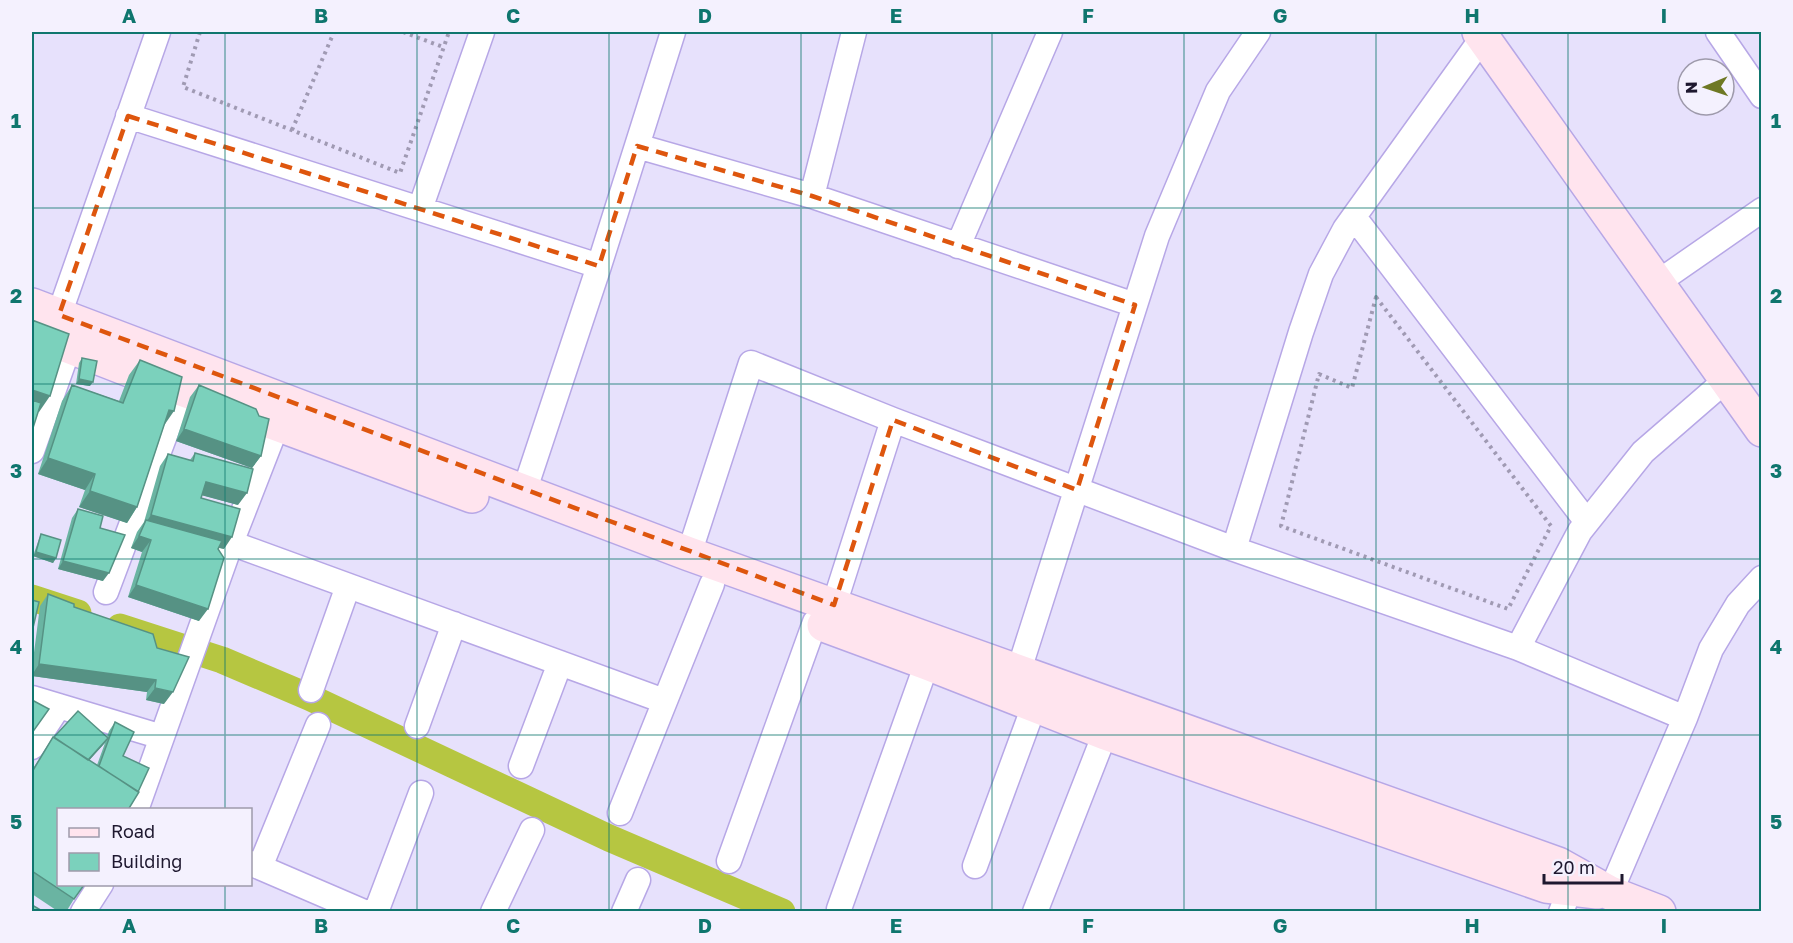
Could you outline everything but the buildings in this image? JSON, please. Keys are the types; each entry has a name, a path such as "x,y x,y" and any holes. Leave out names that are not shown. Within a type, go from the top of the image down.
{"street":[{"path":"158,32 128,116 45,310 689,554 927,663 1034,706 1111,719 1558,864 1610,893 1659,912"},
{"path":"420,209 482,32"},
{"path":"524,492 673,32"},
{"path":"812,196 854,32"},
{"path":"958,246 1050,32"},
{"path":"1018,670 1157,236 1218,91 1256,32"},
{"path":"1718,32 1761,96"},
{"path":"1234,549 1321,274 1345,229 1481,34 1761,430"},
{"path":"128,116 599,266"},
{"path":"637,146 812,196 1135,305"},
{"path":"1657,283 1761,210"},
{"path":"1354,217 1587,522"},
{"path":"32,332 182,390 712,584 1018,670 1111,719 1546,886 1566,900 1610,893"},
{"path":"32,451 69,346"},
{"path":"689,554 751,363 893,420 1234,549 1518,648 1685,718"},
{"path":"1518,648 1580,531 1643,452 1726,380"},
{"path":"106,592 182,390"},
{"path":"729,861 824,614 893,420"},
{"path":"137,808 231,543 277,425"},
{"path":"231,543 664,701"},
{"path":"1610,893 1685,718 1711,649 1738,604 1761,578"},
{"path":"620,813 712,584"},
{"path":"311,690 348,586"},
{"path":"417,726 454,624"},
{"path":"521,766 560,663"},
{"path":"839,909 927,663"},
{"path":"32,698 162,737"},
{"path":"32,747 59,706"},
{"path":"975,866 1034,706"},
{"path":"1035,912 1111,719"},
{"path":"318,724 255,865 364,912"},
{"path":"376,912 421,793"},
{"path":"493,912 532,830"},
{"path":"624,912 638,880"},
{"path":"83,912 99,886"}],"path":[{"path":"200,32 183,87 400,173 449,32"},
{"path":"292,130 334,32"},
{"path":"403,32 443,47"},
{"path":"1376,297 1551,526 1508,609 1281,525 1319,374 1352,388 1376,297"}],"highlighted area":[{"path":"128,116 599,266 637,146 812,196 1135,305 1077,490 893,420 834,605 59,315"}],"waterway":[{"path":"32,598 78,613"},
{"path":"120,627 222,660 309,697 609,838 782,912"}]}
